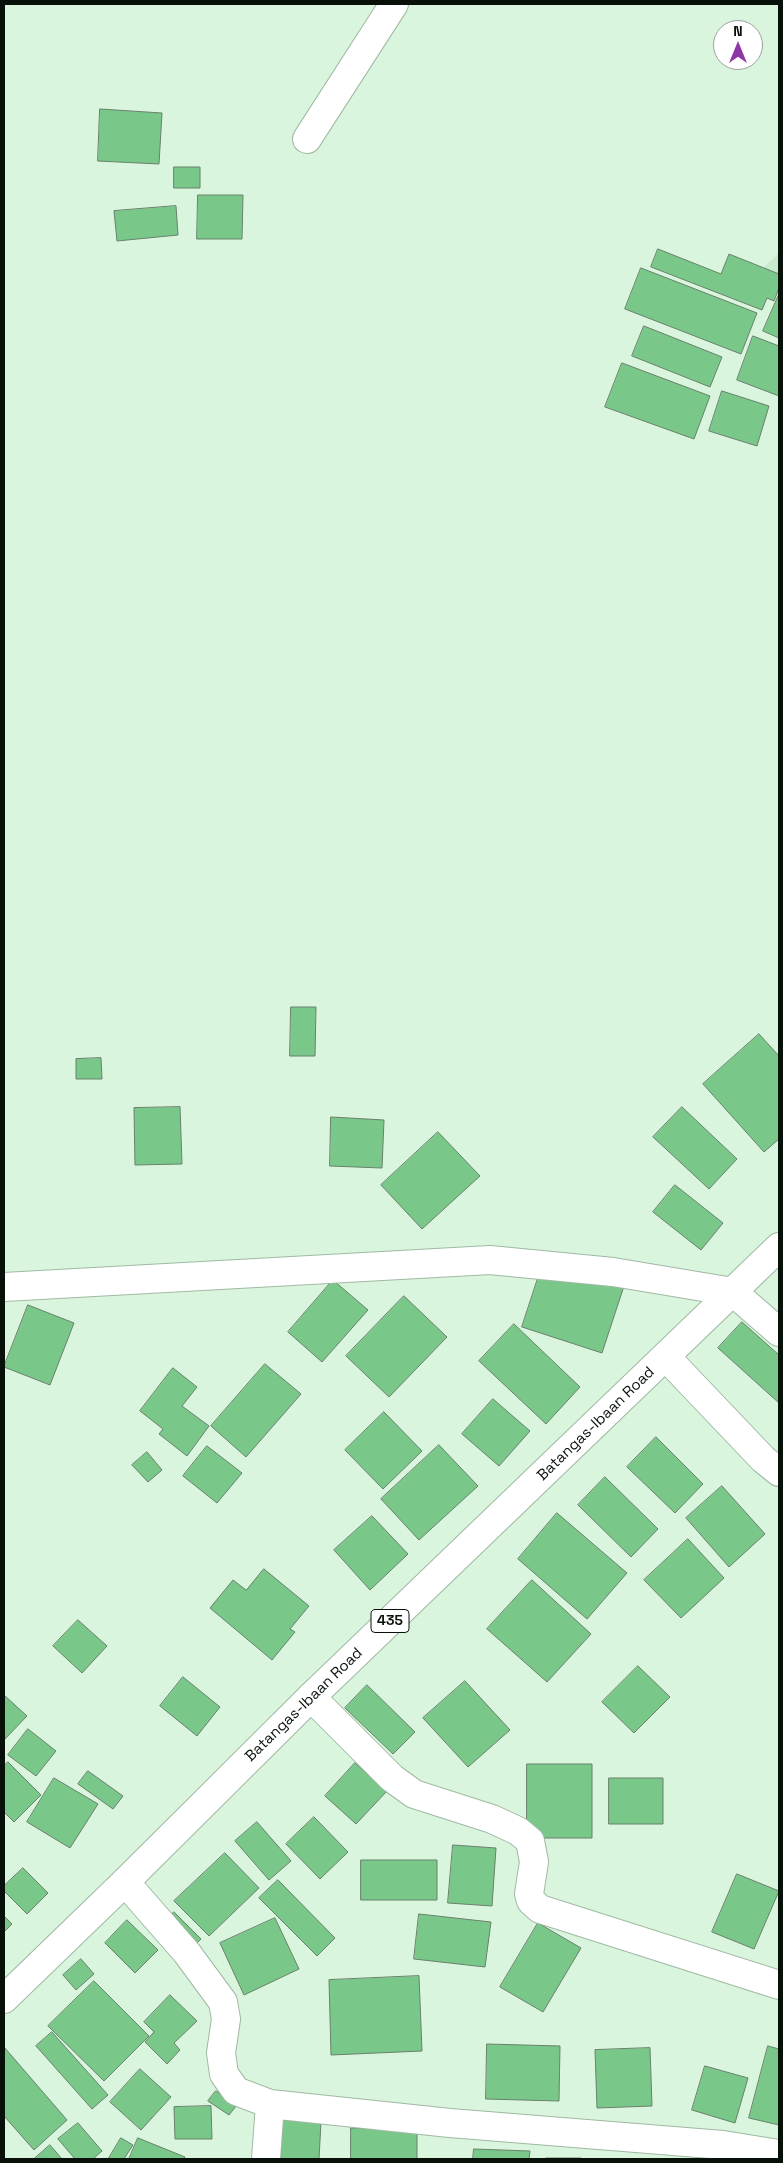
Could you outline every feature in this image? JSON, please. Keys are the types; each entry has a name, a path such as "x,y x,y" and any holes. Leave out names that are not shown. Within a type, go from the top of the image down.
{"street":[{"path":"307,139 394,4"},
{"name":"Batangas-Ibaan Road","path":"4,1999 311,1697 779,1247"},
{"path":"4,1287 490,1260 613,1272 733,1292 779,1332"},
{"path":"666,1357 763,1459 779,1472"},
{"path":"311,1697 392,1778 414,1794 492,1819 518,1831 530,1841 534,1862 529,1894 531,1901 540,1909 779,1986"},
{"path":"125,1882 187,1953 223,2002 226,2018 221,2053 224,2074 236,2090 270,2104 450,2123 723,2145 779,2154"},
{"path":"266,2159 270,2104"}],"shaded area":[{"path":"779,253 779,282 757,274"}],"building":[{"path":"100,109 162,113 159,164 98,161"},
{"path":"174,167 200,167 200,188 174,188"},
{"path":"198,195 243,195 242,239 197,239"},
{"path":"176,206 178,235 117,241 114,211"},
{"path":"658,249 721,274 729,254 779,274 779,288 774,301 767,298 762,310 651,267"},
{"path":"641,268 757,313 741,354 625,309"},
{"path":"779,294 779,338 763,331"},
{"path":"644,326 722,357 710,387 632,356"},
{"path":"753,336 779,346 779,396 737,380"},
{"path":"622,363 710,396 694,439 605,407"},
{"path":"722,391 769,406 757,446 709,431"},
{"path":"291,1007 316,1007 315,1056 290,1056"},
{"path":"759,1034 779,1056 779,1139 764,1152 703,1084"},
{"path":"101,1058 102,1079 76,1079 76,1059"},
{"path":"180,1107 182,1164 135,1165 134,1108"},
{"path":"682,1107 737,1159 709,1189 653,1137"},
{"path":"331,1117 384,1120 382,1168 330,1166"},
{"path":"438,1132 480,1176 422,1229 381,1185"},
{"path":"675,1185 723,1223 701,1250 653,1212"},
{"path":"544,1260 624,1286 602,1353 522,1327"},
{"path":"333,1280 368,1310 322,1362 288,1332"},
{"path":"404,1296 447,1337 389,1397 346,1356"},
{"path":"28,1305 74,1323 50,1385 4,1367"},
{"path":"742,1322 779,1355 779,1403 718,1348"},
{"path":"514,1324 580,1387 546,1424 479,1361"},
{"path":"265,1364 301,1394 246,1457 211,1426"},
{"path":"173,1368 197,1387 182,1406 209,1426 187,1456 159,1434 163,1429 140,1411"},
{"path":"493,1399 530,1431 499,1466 462,1434"},
{"path":"384,1412 422,1451 383,1489 345,1450"},
{"path":"656,1437 703,1484 675,1513 627,1467"},
{"path":"439,1445 478,1486 419,1540 381,1499"},
{"path":"207,1446 242,1473 217,1503 183,1476"},
{"path":"147,1452 162,1470 148,1482 132,1465"},
{"path":"605,1477 658,1529 631,1557 578,1505"},
{"path":"722,1486 765,1534 729,1567 686,1518"},
{"path":"557,1513 627,1573 587,1619 518,1559"},
{"path":"372,1516 408,1554 370,1590 334,1550"},
{"path":"688,1539 724,1578 681,1618 644,1580"},
{"path":"264,1569 309,1606 290,1629 295,1632 272,1660 210,1608 233,1580 246,1590"},
{"path":"532,1580 591,1634 547,1682 487,1629"},
{"path":"78,1620 107,1646 82,1673 53,1646"},
{"path":"638,1666 670,1697 634,1733 602,1702"},
{"path":"183,1677 220,1707 197,1736 160,1706"},
{"path":"465,1681 510,1730 468,1767 423,1718"},
{"path":"367,1685 415,1732 393,1754 345,1708"},
{"path":"4,1695 27,1716 4,1740"},
{"path":"28,1729 56,1751 36,1776 8,1755"},
{"path":"8,1762 41,1795 14,1822 4,1812 4,1766"},
{"path":"355,1763 387,1791 356,1824 325,1796"},
{"path":"527,1764 592,1764 592,1838 527,1838"},
{"path":"88,1771 123,1796 113,1809 78,1784"},
{"path":"54,1778 98,1804 70,1848 27,1822"},
{"path":"609,1778 663,1778 663,1824 609,1824"},
{"path":"314,1817 348,1852 320,1879 286,1844"},
{"path":"257,1822 291,1861 269,1880 235,1841"},
{"path":"453,1845 496,1848 492,1906 448,1903"},
{"path":"225,1853 259,1888 209,1936 174,1901"},
{"path":"361,1860 437,1860 437,1900 361,1900"},
{"path":"23,1868 48,1893 27,1914 4,1891 4,1886"},
{"path":"737,1874 779,1891 754,1949 712,1932"},
{"path":"278,1880 335,1938 317,1956 259,1898"},
{"path":"174,1912 201,1939 188,1952 161,1925"},
{"path":"419,1914 491,1922 485,1967 414,1959"},
{"path":"4,1916 12,1924 4,1932"},
{"path":"275,1918 299,1969 244,1995 220,1943"},
{"path":"127,1920 158,1950 135,1973 105,1943"},
{"path":"538,1923 581,1948 543,2012 500,1987"},
{"path":"81,1959 94,1974 76,1990 63,1975"},
{"path":"419,1976 422,2051 331,2055 329,1980"},
{"path":"94,1981 149,2036 104,2081 48,2026"},
{"path":"170,1995 197,2021 174,2043 180,2050 167,2064 145,2042 154,2032 144,2022"},
{"path":"52,2032 108,2095 92,2109 36,2046"},
{"path":"487,2044 560,2046 559,2101 486,2099"},
{"path":"768,2046 779,2049 779,2125 749,2118"},
{"path":"4,2047 67,2120 34,2150 4,2116"},
{"path":"650,2048 652,2106 597,2108 595,2050"},
{"path":"705,2066 748,2078 735,2123 692,2110"},
{"path":"140,2069 171,2097 141,2130 110,2102"},
{"path":"216,2091 237,2105 229,2115 208,2101"},
{"path":"211,2106 212,2139 175,2139 174,2107"},
{"path":"283,2120 321,2122 319,2159 281,2159"},
{"path":"78,2123 102,2151 93,2159 75,2159 58,2139"},
{"path":"351,2128 417,2128 417,2159 351,2159"},
{"path":"121,2138 133,2145 124,2159 109,2158"},
{"path":"138,2138 185,2157 184,2159 129,2159"},
{"path":"50,2145 62,2159 34,2159"},
{"path":"474,2149 530,2151 529,2159 473,2159"},
{"path":"581,2158 581,2159 546,2159"}]}
